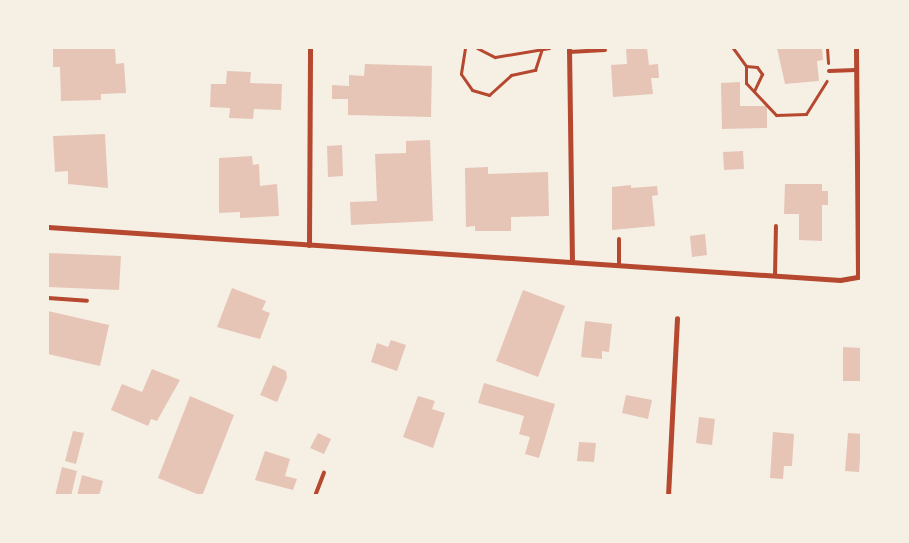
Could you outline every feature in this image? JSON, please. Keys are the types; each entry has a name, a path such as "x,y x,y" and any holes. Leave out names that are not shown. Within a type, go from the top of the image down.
{"street":[{"path":"309,244 310,48"},
{"path":"48,227 840,280 860,276 856,48"},
{"path":"569,50 572,262"},
{"path":"668,496 678,318"}],"lane":[{"path":"569,50 605,50"},
{"path":"829,71 856,70"},
{"path":"775,276 776,226"},
{"path":"619,239 619,266"},
{"path":"48,298 87,302"},
{"path":"315,496 324,473"}],"path":[{"path":"464,48 459,65 461,74 472,90 489,96 511,75 535,70 542,48"},
{"path":"477,48 495,57 549,48"},
{"path":"733,48 746,66 746,83 776,115 806,114 829,71 827,48"},
{"path":"746,66 757,67 762,74 754,91"}],"building":[{"path":"53,48 115,48 116,64 124,63 126,93 101,94 101,100 61,101 60,67 53,67"},
{"path":"626,48 647,48 649,65 658,64 659,78 651,78 653,94 613,97 611,65 627,64"},
{"path":"777,48 822,48 823,60 817,61 819,81 785,84"},
{"path":"365,64 432,66 431,117 348,115 348,99 332,99 332,85 349,86 349,75 364,76"},
{"path":"227,71 251,72 250,83 282,84 281,110 254,109 253,119 229,118 230,108 210,107 211,84 226,84"},
{"path":"740,82 740,106 767,106 767,128 722,129 721,83"},
{"path":"105,134 108,188 68,184 68,171 55,172 53,136"},
{"path":"430,140 433,221 351,225 350,202 377,201 375,154 406,153 406,141"},
{"path":"342,145 343,176 328,177 327,146"},
{"path":"743,151 744,169 724,170 723,152"},
{"path":"252,156 253,165 259,164 260,186 277,184 279,216 240,218 240,212 219,213 219,158"},
{"path":"488,167 488,174 548,172 549,216 511,217 511,231 475,231 475,226 466,227 465,168"},
{"path":"785,184 822,184 822,191 828,191 828,205 822,205 822,241 799,240 799,214 784,214"},
{"path":"631,185 631,188 657,186 658,195 652,196 655,226 612,230 612,187"},
{"path":"705,234 707,255 692,257 690,236"},
{"path":"48,253 121,256 119,290 48,287"},
{"path":"232,288 266,301 262,310 270,313 260,339 217,327"},
{"path":"523,290 565,306 538,377 496,361"},
{"path":"48,311 109,325 100,366 48,354"},
{"path":"585,321 612,324 609,352 602,351 602,359 581,357"},
{"path":"391,340 406,345 397,371 371,362 377,343 388,347"},
{"path":"843,347 862,348 862,381 843,381"},
{"path":"273,365 286,371 287,378 277,402 260,395"},
{"path":"152,369 180,380 157,421 151,419 148,426 111,410 122,384 142,392"},
{"path":"484,383 555,404 539,458 525,454 530,437 519,434 524,416 478,403"},
{"path":"626,395 652,400 648,419 622,413"},
{"path":"190,396 234,415 202,496 158,478"},
{"path":"418,396 435,401 432,409 445,413 433,448 403,437"},
{"path":"699,417 715,419 712,445 696,443"},
{"path":"73,431 84,433 76,464 65,461"},
{"path":"773,432 794,434 792,466 784,466 783,479 770,478"},
{"path":"318,433 331,439 324,454 310,448"},
{"path":"848,433 862,434 859,472 845,471"},
{"path":"579,442 596,443 594,462 577,461"},
{"path":"265,451 290,459 285,476 297,479 293,490 255,480"},
{"path":"62,467 77,471 71,496 55,496"},
{"path":"82,475 103,481 99,496 77,496"}]}
